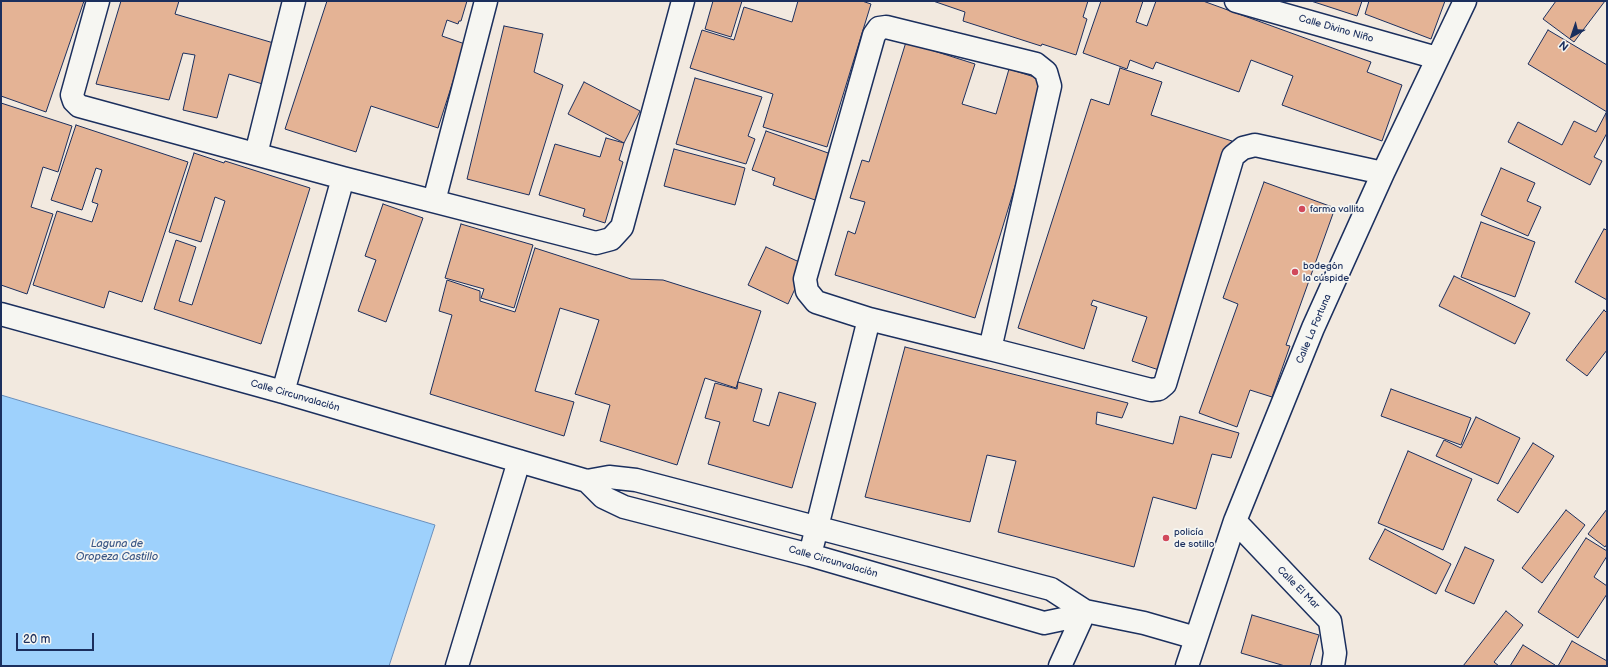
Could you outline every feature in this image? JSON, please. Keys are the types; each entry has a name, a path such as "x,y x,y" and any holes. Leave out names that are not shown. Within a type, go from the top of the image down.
{"street":[{"path":"98,1 72,94 74,101 80,106 343,178 596,243 611,239 622,227 682,1"},
{"path":"256,154 294,1"},
{"path":"434,201 486,1"},
{"name":"Calle Divino Niño","path":"1236,1 1437,58"},
{"name":"Calle La Fortuna","path":"1187,666 1235,521 1313,328 1383,173 1465,1"},
{"path":"990,349 1050,86 1046,72 1036,64 886,27 879,28 874,35 805,279 807,291 816,302 869,319 1151,390 1159,389 1165,384 1233,156 1243,148 1255,145 1383,173"},
{"path":"283,392 343,178"},
{"name":"Calle Circunvalación","path":"1,314 283,392 587,481 609,477 636,480 816,529 1051,589 1085,611 1144,623 1196,638"},
{"path":"810,555 869,319"},
{"path":"457,666 519,461"},
{"name":"Calle Circunvalación","path":"587,481 603,497 624,507 810,555 1044,623 1063,619 1085,611"},
{"name":"Calle El Mar","path":"1235,521 1330,621 1335,653 1332,666"},
{"path":"1060,666 1085,611"}],"water":[{"name":"Laguna de Oropeza Castillo","path":"1,395 435,525 389,666 1,666"}],"building":[{"path":"1,1 84,1 46,112 1,96"},
{"path":"121,1 179,1 175,14 277,44 266,85 229,74 217,118 183,110 195,55 183,53 169,100 96,84"},
{"path":"327,1 467,1 461,21 459,21 458,24 447,20 442,36 465,44 438,128 371,106 356,152 285,129"},
{"path":"713,1 742,1 731,37 705,29"},
{"path":"798,1 862,1 871,4 827,147 763,127 773,94 690,68 702,30 734,40 744,7 792,22"},
{"path":"933,1 1088,1 1083,17 1087,19 1076,55 1042,44 1041,46 963,21 965,12"},
{"path":"1101,1 1143,1 1136,22 1147,26 1156,1 1203,1 1371,62 1367,72 1402,85 1382,141 1282,105 1293,76 1251,60 1239,92 1156,62 1153,69 1130,60 1127,69 1083,53"},
{"path":"1311,1 1362,1 1357,16"},
{"path":"1369,1 1445,1 1431,39 1365,14"},
{"path":"1556,1 1605,1 1574,42 1543,19"},
{"path":"504,26 543,34 534,72 563,85 529,195 467,179"},
{"path":"1548,30 1607,65 1607,112 1528,64"},
{"path":"906,42 975,64 962,104 996,114 1009,69 1047,81 975,318 835,275 848,231 855,234 865,202 850,198 862,160 869,162"},
{"path":"1120,68 1162,82 1151,115 1232,141 1159,370 1132,361 1147,317 1093,300 1091,305 1097,307 1084,349 1018,328 1091,99 1109,105"},
{"path":"695,78 762,97 748,136 755,139 746,164 676,144"},
{"path":"584,82 640,111 624,143 568,114"},
{"path":"1,103 72,126 58,172 43,167 31,207 53,214 27,294 1,285"},
{"path":"1606,113 1607,133 1594,157 1602,161 1590,185 1508,142 1518,122 1562,145 1574,121 1596,132"},
{"path":"76,125 188,162 142,302 109,291 104,308 33,285 57,211 92,222 98,204 92,202 102,170 96,168 82,210 51,200"},
{"path":"766,131 831,154 815,200 773,185 775,178 752,170"},
{"path":"606,138 624,143 619,160 623,162 605,223 583,216 585,209 539,195 555,144 600,157"},
{"path":"674,149 745,168 735,205 664,186"},
{"path":"194,153 224,163 225,161 310,188 261,344 154,309 176,240 196,247 179,301 192,305 225,201 215,197 201,242 169,232"},
{"path":"1501,168 1535,183 1527,201 1541,207 1528,236 1481,215"},
{"path":"1264,182 1335,208 1286,345 1290,346 1272,397 1250,390 1237,427 1199,413 1238,304 1223,298"},
{"path":"383,204 423,218 386,322 358,311 376,260 365,256"},
{"path":"1481,222 1535,242 1515,297 1461,277"},
{"path":"461,224 533,245 514,308 481,298 484,289 445,278"},
{"path":"1604,229 1607,230 1607,300 1575,282"},
{"path":"766,247 806,265 788,304 748,285"},
{"path":"535,248 631,279 663,280 761,311 736,388 705,378 677,465 600,441 610,405 575,394 599,320 560,308 535,391 574,402 564,436 430,394 452,315 439,311 447,280 480,291 480,301 515,312"},
{"path":"1454,276 1530,313 1515,344 1439,306"},
{"path":"1604,310 1607,313 1607,350 1587,376 1566,360"},
{"path":"905,347 1128,403 1122,418 1097,412 1096,424 1173,444 1180,416 1239,433 1231,458 1212,454 1196,509 1153,497 1134,567 998,532 1016,461 987,455 970,522 865,497"},
{"path":"738,382 762,389 753,421 769,426 779,392 816,403 792,488 708,464 720,422 705,418 715,383 737,389"},
{"path":"1391,389 1471,418 1461,445 1381,416"},
{"path":"1476,417 1520,438 1498,484 1436,456 1444,440 1461,448"},
{"path":"1533,443 1554,456 1518,513 1497,500"},
{"path":"1408,451 1472,479 1443,550 1378,523"},
{"path":"1607,509 1607,544 1605,547 1588,534"},
{"path":"1566,510 1585,525 1542,583 1522,568"},
{"path":"1385,529 1451,564 1436,594 1369,559"},
{"path":"1586,538 1607,551 1607,556 1594,577 1607,586 1607,594 1578,638 1538,612"},
{"path":"1465,547 1494,560 1474,604 1445,591"},
{"path":"1506,611 1523,625 1494,662 1499,666 1463,666"},
{"path":"1252,615 1319,635 1310,666 1285,666 1241,653"},
{"path":"1572,641 1607,661 1607,666 1558,666"},
{"path":"1523,645 1555,665 1510,666"}],"place":[{"name":"farma vallita","path":"1302,209"},
{"name":"bodegón la cúspide","path":"1295,272"},
{"name":"policía de sotillo","path":"1166,538"}]}
